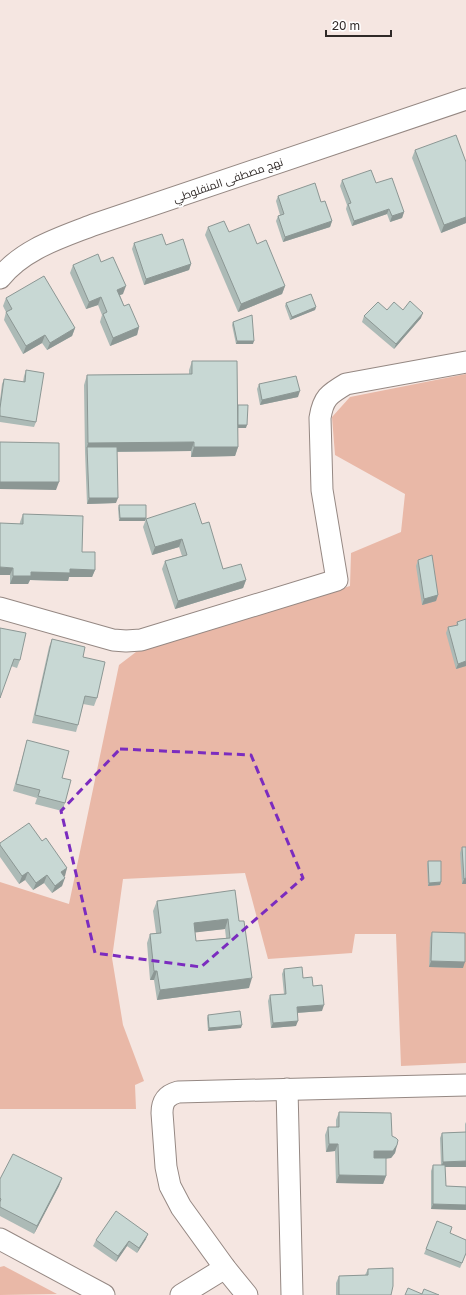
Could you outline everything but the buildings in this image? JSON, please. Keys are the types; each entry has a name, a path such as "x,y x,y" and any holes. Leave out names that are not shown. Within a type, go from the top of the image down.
{"street":[{"name":"نهج مصطفى المنفلوطي","path":"0,278 6,270 36,248 93,225 466,99"},
{"path":"0,608 113,640 141,640 337,580 322,490 320,418 322,407 326,399 333,392 346,384 466,362"},
{"path":"247,1295 225,1268 181,1207 170,1186 166,1167 162,1107 168,1097 178,1092 466,1085"},
{"path":"287,1089 292,1295"},
{"path":"0,1239 104,1295"},
{"path":"181,1295 225,1268"}],"highlighted area":[{"path":"120,749 251,755 303,878 201,967 95,953 61,811"}],"shaded area":[{"path":"466,374 466,1063 401,1066 396,934 355,934 352,953 268,959 245,873 123,879 112,958 123,1025 144,1081 135,1085 136,1109 0,1109 0,882 69,904 119,665 136,652 350,586 351,553 401,532 405,494 335,455 332,417 350,397"},
{"path":"4,1266 57,1294 0,1295 0,1267"}]}
